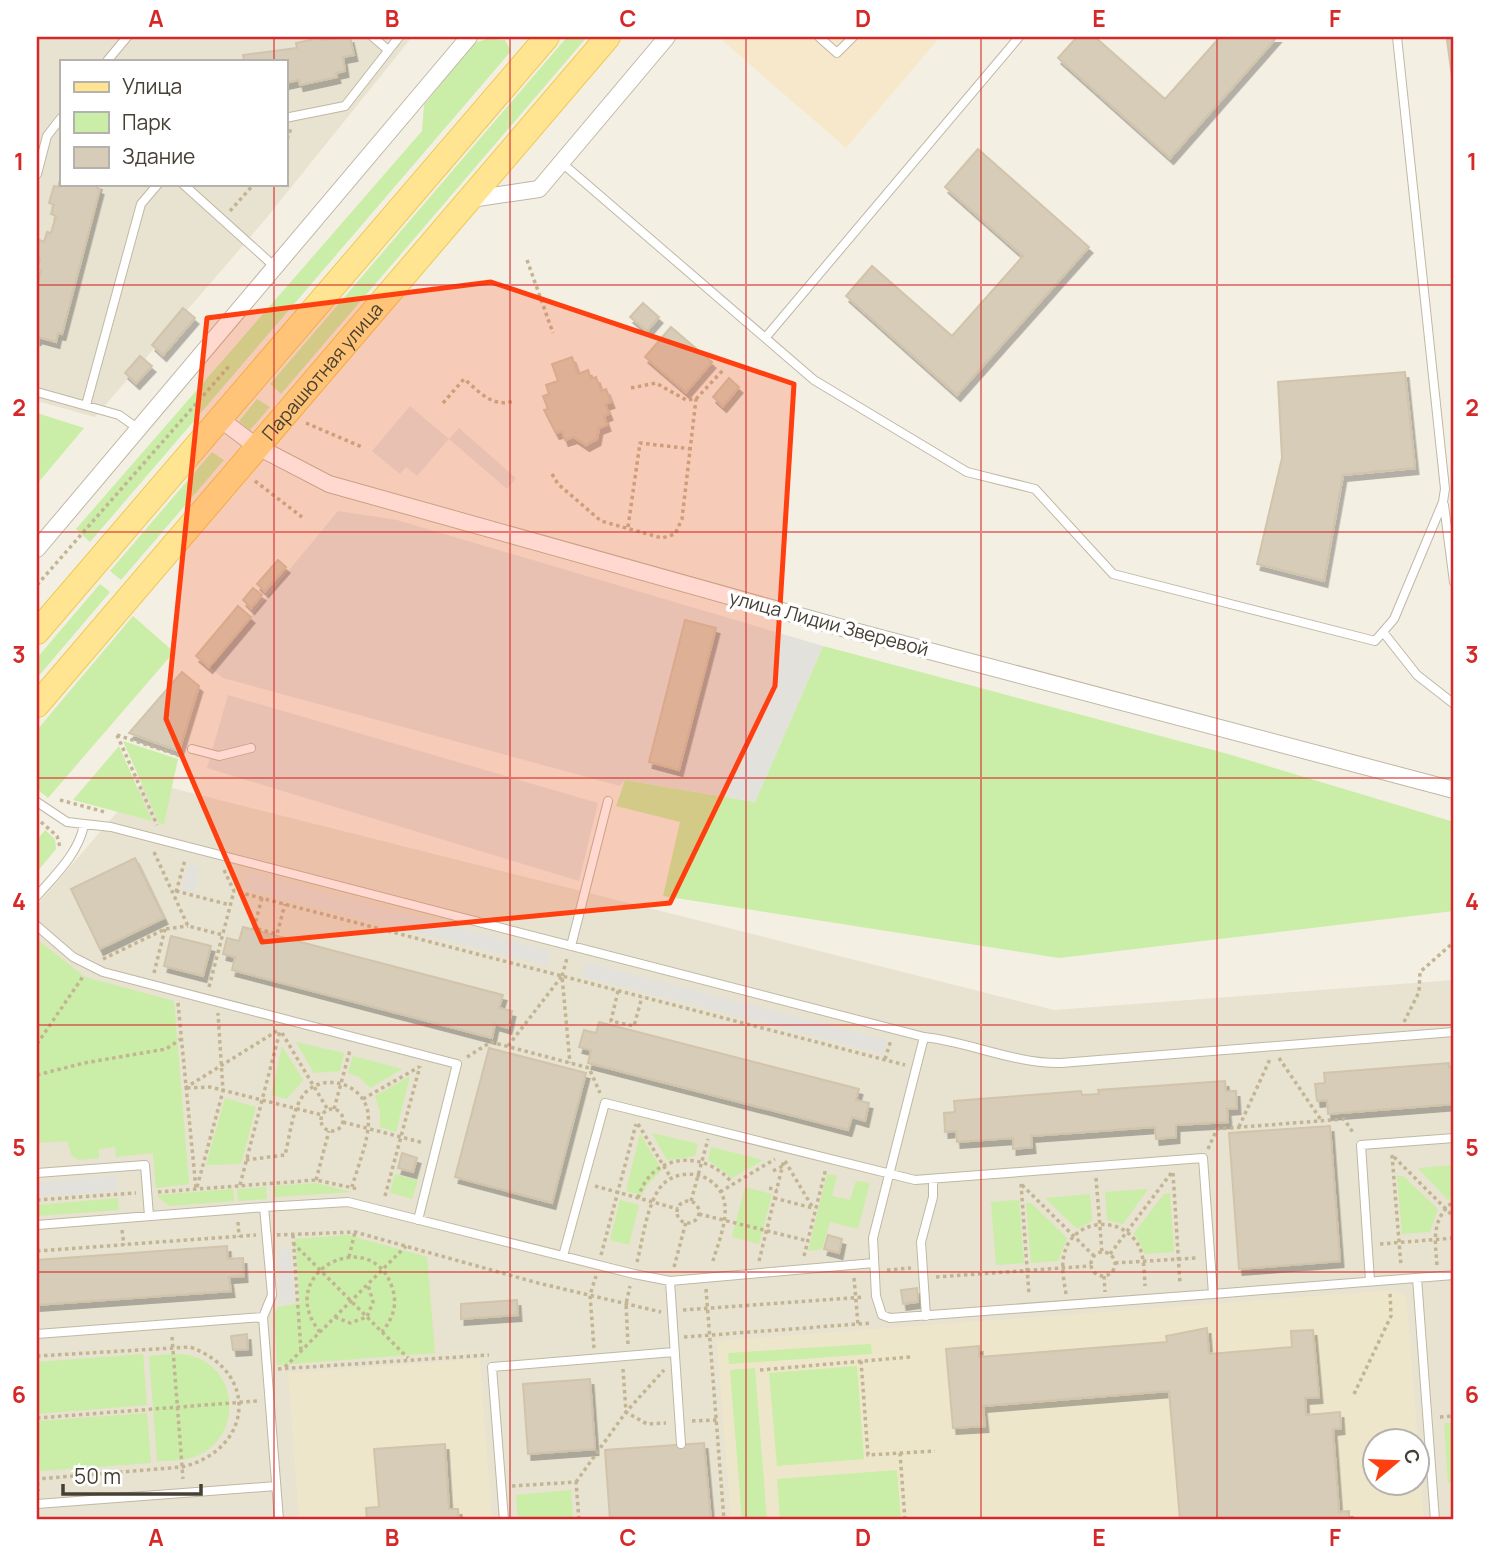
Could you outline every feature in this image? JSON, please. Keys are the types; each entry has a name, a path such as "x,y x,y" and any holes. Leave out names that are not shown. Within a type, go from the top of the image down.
{"main road":[{"path":"37,632 547,37"},
{"name":"Парашютная улица","path":"37,705 608,37"}],"street":[{"path":"37,549 140,430 274,266 468,37"},
{"path":"471,199 539,190 667,37"},
{"name":"улица Лидии Зверевой","path":"220,419 256,446 330,484 839,627 1454,790"}],"lane":[{"path":"108,60 127,37"},
{"path":"373,37 388,50"},
{"path":"287,118 345,106 399,37"},
{"path":"820,37 837,53 853,37"},
{"path":"766,337 1019,37"},
{"path":"562,163 814,380 968,472 1035,489 1113,574 1375,641 1394,619 1443,502 1445,489 1397,37"},
{"path":"37,174 47,136 60,119"},
{"path":"86,405 141,204 156,186"},
{"path":"185,186 274,266"},
{"path":"37,392 119,415 140,430"},
{"path":"1443,502 1454,582"},
{"path":"1382,632 1417,675 1454,704"},
{"path":"192,749 219,756 251,748"},
{"path":"570,951 608,801"},
{"path":"37,802 67,822 111,827 570,951 924,1037 949,1040 1048,1063 1454,1032"},
{"path":"37,897 73,854 80,842 84,825"},
{"path":"37,926 89,968 457,1064 418,1220"},
{"path":"924,1037 873,1238 876,1296 882,1315 890,1318 1454,1275"},
{"path":"563,1256 605,1103 890,1175 933,1180 1203,1158 1213,1294"},
{"path":"1370,1281 1361,1145 1454,1138"},
{"path":"37,1173 145,1165 149,1216"},
{"path":"926,1315 921,1242 933,1197 933,1180"},
{"path":"37,1225 348,1202 670,1280 853,1265 874,1267"},
{"path":"264,1207 272,1295 263,1317 279,1520"},
{"path":"1417,1278 1435,1520"},
{"path":"670,1280 681,1444"},
{"path":"37,1334 263,1317"},
{"path":"504,1520 492,1367 625,1356 675,1355"},
{"path":"38,1504 276,1486"}],"path":[{"path":"222,220 252,186"},
{"path":"527,260 553,332"},
{"path":"221,357 236,370"},
{"path":"37,585 67,546 230,365"},
{"path":"552,474 558,484 601,522 662,538 675,534 682,519 696,399 724,369"},
{"path":"443,403 464,379 492,402 503,405 514,401"},
{"path":"631,388 656,383 686,400 696,399"},
{"path":"182,419 188,425"},
{"path":"306,423 362,447"},
{"path":"628,527 640,443 692,449"},
{"path":"255,481 302,517"},
{"path":"157,825 117,735 190,759"},
{"path":"60,800 108,813"},
{"path":"41,822 57,836 59,850"},
{"path":"145,822 164,827"},
{"path":"143,849 164,855"},
{"path":"154,852 188,926"},
{"path":"174,857 198,863"},
{"path":"175,897 185,860"},
{"path":"206,1000 234,891 223,870"},
{"path":"176,891 230,905"},
{"path":"234,891 905,1065"},
{"path":"262,898 254,928 278,934 285,904"},
{"path":"37,1044 89,968 165,929 188,926 223,935"},
{"path":"151,985 165,929"},
{"path":"1416,1021 1404,1022 1419,992 1420,972 1454,942"},
{"path":"508,1046 562,976 570,951"},
{"path":"562,976 570,1063"},
{"path":"618,991 611,1021 634,1026 642,997"},
{"path":"177,992 196,1189"},
{"path":"196,1189 223,1091 217,1003"},
{"path":"185,1088 280,1029"},
{"path":"280,1029 328,1110"},
{"path":"236,1193 280,1029"},
{"path":"334,1109 353,1037"},
{"path":"37,1075 84,1063 166,1049 181,1039"},
{"path":"885,1059 891,1040"},
{"path":"457,1064 491,1042 508,1046 589,1068 605,1103"},
{"path":"385,1196 422,1055"},
{"path":"1279,1058 1321,1121"},
{"path":"1239,1128 1270,1059"},
{"path":"363,1099 420,1066"},
{"path":"246,1160 285,1155 297,1110 306,1093 314,1086 324,1083 341,1083 363,1099 368,1109 367,1128 352,1188"},
{"path":"185,1088 223,1091 322,1115"},
{"path":"334,1109 342,1115 343,1122 339,1128 329,1130 321,1123 322,1115 334,1109"},
{"path":"1203,1158 1217,1129 1344,1119 1361,1145"},
{"path":"343,1122 436,1147"},
{"path":"602,1252 637,1122 671,1178"},
{"path":"316,1180 329,1130"},
{"path":"691,1201 710,1130"},
{"path":"1391,1143 1402,1279"},
{"path":"755,1273 788,1149"},
{"path":"1392,1155 1454,1217"},
{"path":"720,1192 777,1158 784,1160 814,1209"},
{"path":"638,1198 648,1177 663,1165 681,1160 702,1161 719,1169 733,1184"},
{"path":"801,1269 828,1160"},
{"path":"1172,1160 1181,1296"},
{"path":"774,1171 783,1166"},
{"path":"1096,1166 1102,1252"},
{"path":"1110,1254 1173,1171"},
{"path":"1020,1172 1030,1308"},
{"path":"637,1261 658,1191 671,1178 698,1175 713,1183 724,1200 723,1221 709,1277 708,1308 724,1520"},
{"path":"37,1200 316,1180 363,1190"},
{"path":"582,1183 678,1209"},
{"path":"1021,1184 1094,1256"},
{"path":"769,1188 776,1190"},
{"path":"374,1193 421,1205"},
{"path":"120,1194 120,1202"},
{"path":"774,1198 814,1209"},
{"path":"685,1222 678,1216 678,1209 684,1202 691,1201"},
{"path":"685,1222 695,1220 699,1214 698,1208 691,1201"},
{"path":"1437,1276 1435,1227 1446,1208 1454,1201"},
{"path":"699,1214 808,1241"},
{"path":"238,1220 239,1237"},
{"path":"670,1280 685,1222"},
{"path":"1066,1305 1064,1254 1075,1236 1083,1229 1100,1224 1120,1227 1138,1244 1143,1261 1146,1299"},
{"path":"122,1230 124,1245"},
{"path":"349,1257 355,1232"},
{"path":"276,1235 355,1232 656,1312 876,1296"},
{"path":"293,1235 301,1351"},
{"path":"37,1251 255,1236"},
{"path":"1368,1245 1454,1238"},
{"path":"293,1243 408,1358"},
{"path":"284,1368 407,1246"},
{"path":"1102,1252 1110,1254 1115,1263 1111,1273 1104,1276 1094,1272 1091,1266 1094,1256 1102,1252"},
{"path":"1115,1263 1211,1256"},
{"path":"320,1332 308,1312 307,1299 313,1278 329,1263 349,1257 364,1259 382,1270 389,1279 396,1301 390,1322 382,1332"},
{"path":"853,1265 858,1325"},
{"path":"924,1278 1091,1266"},
{"path":"874,1267 923,1267"},
{"path":"595,1277 590,1295 595,1359"},
{"path":"335,1317 350,1323 367,1317 373,1302 368,1285"},
{"path":"626,1412 626,1304 631,1286"},
{"path":"1354,1394 1391,1316 1390,1290"},
{"path":"673,1338 870,1324 882,1315"},
{"path":"172,1324 183,1493"},
{"path":"37,1356 190,1347 219,1362 230,1374 239,1402 234,1430 227,1442 201,1463 182,1468 37,1479"},
{"path":"267,1370 488,1353 492,1367"},
{"path":"579,1520 576,1482 626,1412 675,1355"},
{"path":"760,1370 910,1357"},
{"path":"861,1361 868,1455 935,1451"},
{"path":"37,1418 270,1400"},
{"path":"626,1412 647,1424 717,1420"},
{"path":"900,1453 905,1520"},
{"path":"37,1468 38,1504"},
{"path":"502,1487 576,1482"}],"highlighted area":[{"path":"491,282 794,384 775,686 670,903 262,942 166,719 207,318"}],"shaded area":[{"path":"37,37 412,37 264,221 95,417 37,401"},
{"path":"726,37 940,37 846,148 723,41"},
{"path":"410,406 449,439 417,476 406,467 400,474 372,451"},
{"path":"459,428 516,478 507,489 449,439"},
{"path":"338,511 397,520 823,646 755,802 625,780 620,786 223,678 209,667"},
{"path":"228,695 598,803 579,881 207,768"},
{"path":"144,781 1054,1010 1454,980 1454,1520 37,1520 37,905"},
{"path":"188,864 200,867 194,893 182,890"},
{"path":"248,873 551,951 547,966 244,889"},
{"path":"585,962 887,1040 883,1054 581,976"},
{"path":"116,1176 117,1191 37,1197 37,1182"},
{"path":"290,1249 294,1303 281,1304 278,1250"},
{"path":"1394,1290 1405,1295 1417,1428 1362,1428 1362,1498 1422,1498 1424,1520 731,1520 717,1341"},
{"path":"480,1359 492,1520 299,1520 288,1373"}],"green space":[{"path":"567,37 587,37 281,394 270,384"},
{"path":"487,39 505,40 511,51 90,542 76,529 422,131 424,105 474,43"},
{"path":"257,399 270,407 250,430 239,421"},
{"path":"37,413 84,428 37,484"},
{"path":"212,452 224,460 121,580 110,571"},
{"path":"100,584 110,592 37,678 37,658"},
{"path":"133,616 174,652 48,798 37,789 37,730"},
{"path":"823,646 1228,754 1454,822 1454,911 1059,958 663,896 680,822 616,806 625,780 755,802"},
{"path":"123,741 178,759 164,824 159,823"},
{"path":"119,746 152,821 73,800"},
{"path":"45,830 55,839 56,849 37,872 37,840"},
{"path":"37,939 85,977 174,1001 189,1184 156,1188 153,1153 116,1157 115,1147 99,1149 99,1158 79,1160 72,1156 67,1141 37,1143"},
{"path":"296,1042 344,1053 340,1071 314,1073"},
{"path":"282,1046 303,1080 287,1099 271,1095"},
{"path":"353,1056 402,1069 370,1088 359,1077 348,1073"},
{"path":"410,1076 396,1132 380,1127 380,1112 375,1096"},
{"path":"225,1098 256,1107 241,1164 206,1165"},
{"path":"652,1133 698,1144 695,1156 667,1160"},
{"path":"640,1134 662,1170 648,1184 642,1195 626,1191"},
{"path":"711,1147 763,1160 732,1178 708,1160"},
{"path":"1454,1165 1454,1196 1448,1200 1418,1168"},
{"path":"395,1174 418,1180 412,1199 390,1193"},
{"path":"827,1174 837,1176 832,1196 850,1200 856,1181 870,1183 858,1229 830,1222 822,1249 808,1251"},
{"path":"1397,1176 1403,1176 1438,1209 1430,1232 1402,1234"},
{"path":"316,1183 352,1192 275,1197 274,1186"},
{"path":"266,1187 267,1199 238,1201 237,1189"},
{"path":"745,1187 772,1194 759,1244 732,1237"},
{"path":"233,1189 234,1201 169,1206 156,1195"},
{"path":"1148,1189 1123,1224 1107,1220 1105,1192"},
{"path":"1170,1193 1174,1252 1145,1254 1134,1233 1164,1194"},
{"path":"1090,1194 1092,1221 1077,1229 1045,1198"},
{"path":"118,1198 119,1210 37,1216 37,1205"},
{"path":"620,1200 639,1205 629,1245 610,1240"},
{"path":"1019,1200 1024,1263 996,1265 991,1202"},
{"path":"1026,1203 1031,1203 1067,1238 1058,1261 1031,1263"},
{"path":"348,1235 427,1257 435,1353 277,1365 274,1314 278,1307 300,1303 295,1239"},
{"path":"871,1344 872,1354 729,1364 728,1353"},
{"path":"143,1354 147,1405 37,1414 37,1362"},
{"path":"149,1356 192,1356 208,1363 219,1374 226,1388 228,1418 223,1433 199,1455 184,1460 157,1461"},
{"path":"857,1366 864,1459 777,1466 769,1373"},
{"path":"755,1368 767,1520 742,1520 730,1370"},
{"path":"147,1413 151,1463 40,1471 37,1421"},
{"path":"1444,1423 1454,1423 1454,1483 1448,1483"},
{"path":"897,1470 901,1520 780,1520 777,1479"},
{"path":"571,1490 573,1520 518,1520 516,1495"}],"building":[{"path":"310,37 321,37 322,40 350,37 354,55 343,57 345,71 336,73 337,77 300,85 299,80 287,83 287,60 244,60 243,55 297,48 296,43 311,40"},
{"path":"1077,37 1095,37 1165,99 1220,37 1277,37 1170,158 1058,58"},
{"path":"1454,39 1454,84 1453,84 1447,40"},
{"path":"978,149 1089,247 957,395 846,296 872,266 952,336 1023,256 945,187"},
{"path":"60,180 60,186 98,186 100,189 62,334 58,333 56,342 38,337 37,340 37,287 41,270 37,269 40,259 37,258 37,251 39,240 44,242 47,232 51,233 56,216 51,214 54,205 49,203 54,186 58,187"},
{"path":"643,303 659,317 647,331 630,317"},
{"path":"183,308 195,318 163,355 152,345"},
{"path":"671,327 712,362 686,392 645,357"},
{"path":"140,356 152,366 136,383 125,373"},
{"path":"572,357 578,374 588,370 591,379 596,377 601,391 606,389 611,402 605,404 609,414 604,416 607,425 599,428 597,439 586,445 574,437 565,440 562,431 556,433 544,410 548,409 543,396 549,394 546,385 558,381 552,364"},
{"path":"1405,372 1415,468 1343,475 1324,581 1257,564 1282,458 1278,382"},
{"path":"729,378 739,387 723,406 713,397"},
{"path":"278,560 286,567 265,591 257,584"},
{"path":"253,588 262,595 251,608 243,600"},
{"path":"238,606 251,617 209,667 196,656"},
{"path":"685,620 716,628 679,770 649,762"},
{"path":"182,672 199,686 179,751 129,733"},
{"path":"135,858 164,918 100,949 71,889"},
{"path":"243,927 503,995 499,1008 512,1011 508,1028 495,1024 492,1038 232,970 235,957 223,954 227,938 239,941"},
{"path":"171,936 211,946 203,976 164,966"},
{"path":"599,1022 859,1089 856,1100 869,1103 865,1121 852,1117 848,1130 588,1063 591,1050 579,1047 584,1030 596,1033"},
{"path":"489,1048 586,1073 552,1203 455,1177"},
{"path":"1449,1063 1449,1067 1454,1066 1454,1104 1328,1114 1327,1100 1317,1101 1315,1084 1325,1083 1324,1073"},
{"path":"1225,1081 1226,1091 1236,1091 1237,1108 1227,1109 1228,1122 1176,1125 1176,1137 1156,1139 1155,1127 1031,1136 1032,1147 1013,1149 1013,1138 957,1142 956,1131 945,1132 944,1113 955,1112 954,1101 1081,1091 1082,1095 1099,1094 1098,1090"},
{"path":"1330,1126 1340,1261 1239,1269 1229,1133"},
{"path":"402,1153 417,1158 413,1172 398,1168"},
{"path":"828,1235 842,1239 839,1253 824,1249"},
{"path":"227,1246 228,1259 243,1258 244,1276 229,1277 231,1291 37,1305 37,1260"},
{"path":"917,1288 918,1302 903,1304 901,1290"},
{"path":"517,1300 518,1315 461,1319 461,1304"},
{"path":"1207,1328 1209,1354 1292,1347 1291,1331 1313,1330 1319,1397 1305,1398 1306,1415 1340,1412 1341,1428 1333,1429 1339,1512 1349,1511 1349,1520 1180,1520 1169,1391 983,1406 985,1426 953,1428 946,1349 979,1346 979,1357 1167,1342 1166,1336"},
{"path":"247,1334 248,1349 233,1350 231,1336"},
{"path":"590,1379 595,1449 528,1454 523,1384"},
{"path":"704,1443 711,1520 610,1520 605,1450"},
{"path":"445,1444 449,1509 458,1509 459,1520 367,1520 366,1508 379,1507 374,1449"}]}
